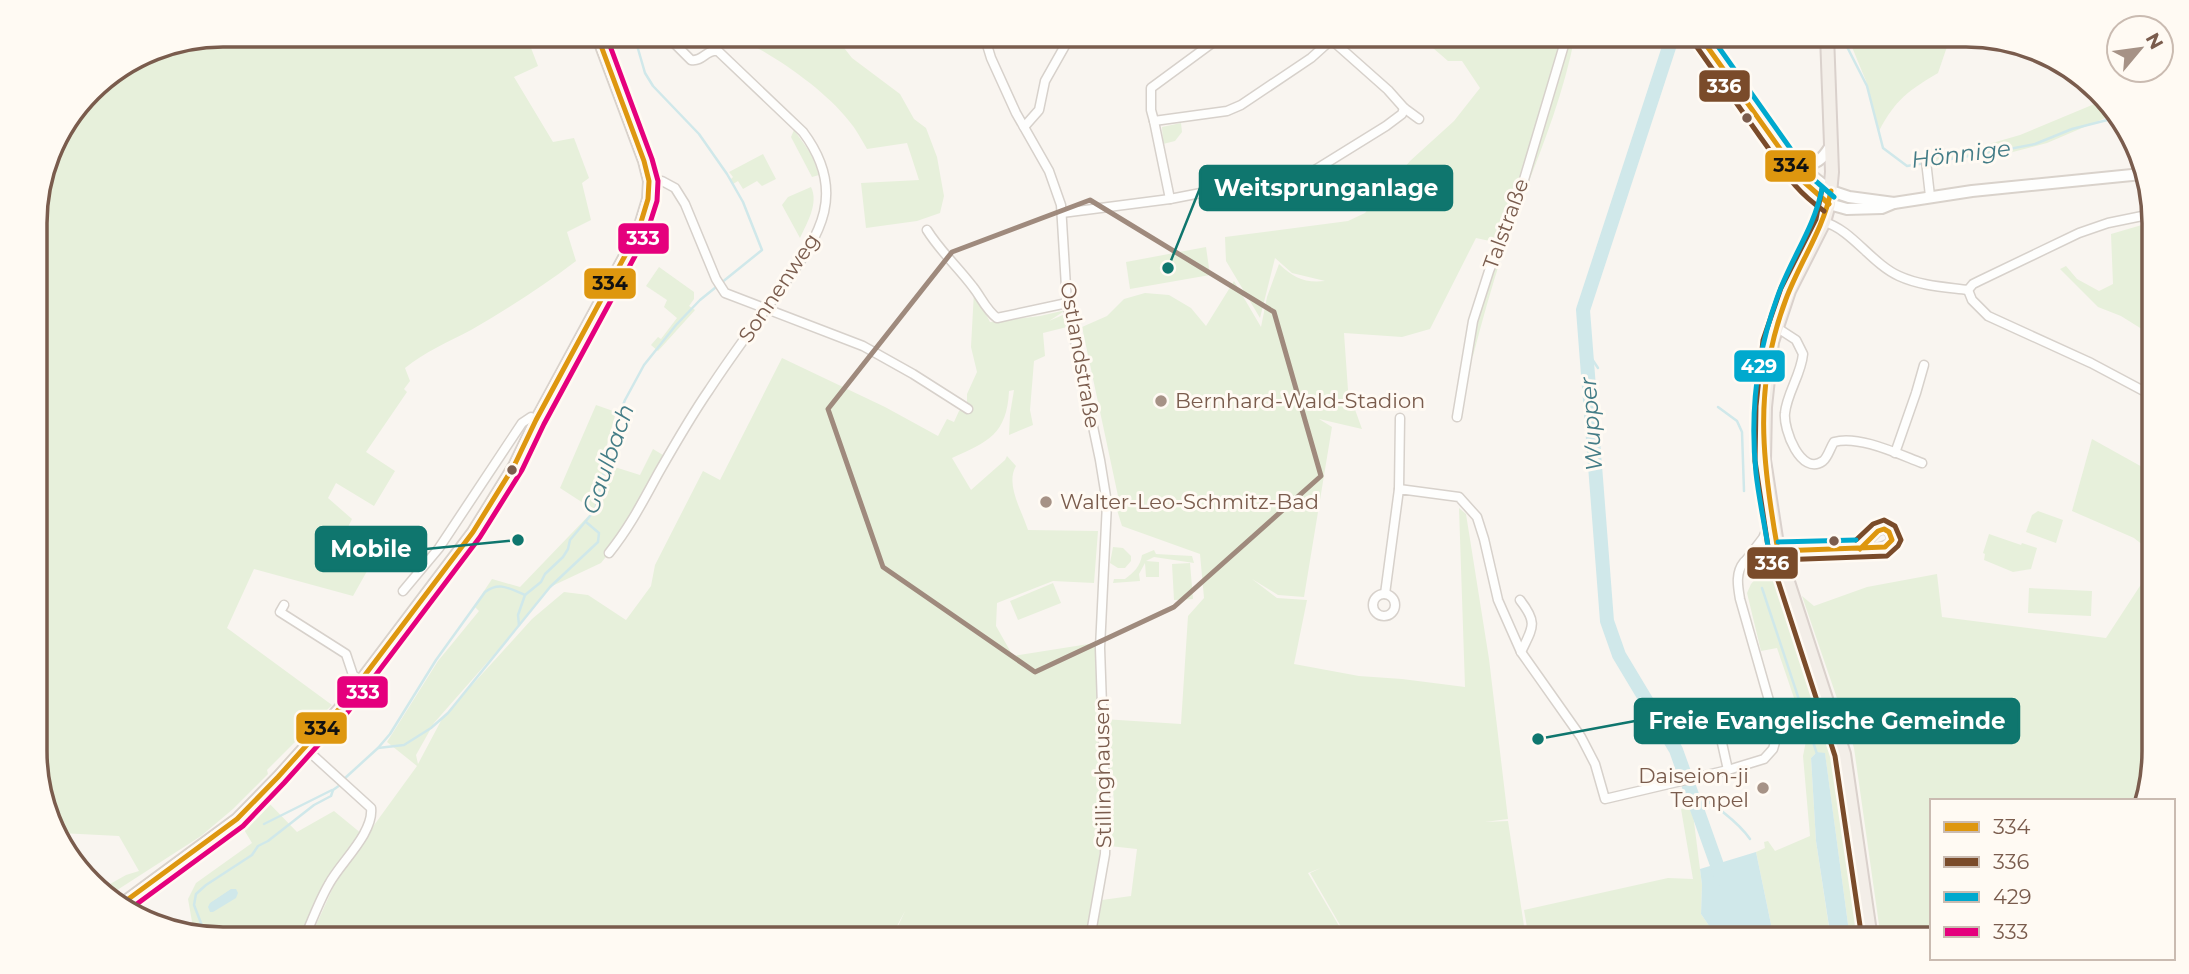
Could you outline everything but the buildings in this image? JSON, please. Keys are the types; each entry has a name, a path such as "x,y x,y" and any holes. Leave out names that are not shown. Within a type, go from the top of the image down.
{"main road":[{"path":"1708,47 1783,153 1787,163 1800,179 1830,198 1849,197 1894,202 2135,175"},
{"path":"1827,47 1830,198 1824,222 1789,291 1776,327 1770,353 1764,460 1778,551 1844,754 1869,926"},
{"path":"129,899 237,819 305,748 361,681 473,532 508,476 627,253 648,199 649,181 602,48"},
{"path":"1799,165 1814,165 1830,147"},
{"path":"1783,153 1799,165 1830,198"}],"street":[{"path":"1170,199 1151,110 1150,88 1206,47"},
{"path":"1154,121 1227,111 1241,105 1311,58 1320,47"},
{"path":"1340,47 1419,119"},
{"name":"Talstraße","path":"1457,417 1473,321 1522,183 1563,47"},
{"name":"Sonnenweg","path":"609,553 628,529 709,390 806,254 819,229 825,209 822,165 814,146 803,132 718,51 709,51 700,59 691,60 679,48"},
{"name":"Ostlandstraße","path":"987,48 1024,127 1049,171 1062,213 1067,303 1107,503 1101,648"},
{"path":"1024,127 1039,110 1045,80 1063,48"},
{"path":"1062,213 1170,199 1315,170 1386,126 1402,114 1404,108"},
{"path":"1927,165 1930,196"},
{"path":"649,181 662,181 676,188 716,279 725,293 863,346 957,407 968,409"},
{"path":"1968,290 1973,284 2079,233 2108,223 2141,217"},
{"path":"1824,222 1834,225 1898,276 1932,286 1968,290"},
{"path":"926,230 997,318 1067,303"},
{"path":"1968,290 1972,300 1987,316 2091,363 2142,390"},
{"path":"1776,327 1796,340 1803,354 1785,413 1788,439 1801,458 1813,464 1821,463 1834,442 1844,439 1922,463"},
{"path":"1895,453 1923,365"},
{"path":"403,591 439,548 522,423 531,418 536,420"},
{"path":"1385,594 1399,489 1400,418"},
{"path":"1399,489 1459,497 1476,517 1498,600 1521,652 1581,737 1595,764 1605,799 1728,770 1763,759 1773,749 1777,732 1740,599 1738,582 1739,572 1763,538 1772,517"},
{"path":"1746,560 1778,551 1860,549"},
{"path":"1520,600 1531,614 1532,624 1521,652"},
{"path":"284,605 280,612 345,654 353,675 361,681"},
{"name":"Stillinghausen","path":"1092,927 1105,854 1107,821 1101,648"},
{"path":"1720,734 1728,770"},
{"path":"305,748 371,808 371,817 365,833 330,882 309,927"}],"highlighted area":[{"path":"1090,200 1274,312 1321,476 1174,607 1035,672 883,567 828,409 952,252"}],"green space":[{"path":"1432,47 1572,47 1557,105 1503,252 1473,356 1467,357 1499,243 1476,238 1430,329 1402,337 1344,333 1348,390 1362,429 1319,419 1332,427 1304,597 1278,595 1252,579 1277,598 1307,600 1294,664 1359,676 1465,687 1459,508 1466,514 1489,659 1508,819 1485,822 1508,821 1524,926 1341,926 1310,873 1321,868 1308,873 1339,926 1096,927 1102,900 1131,896 1137,849 1109,846 1114,800 1103,719 1181,724 1188,616 1204,598 1200,554 1122,526 1082,327 1107,316 1124,299 1145,293 1169,295 1191,308 1206,326 1234,281 1261,327 1267,297 1279,264 1300,279 1325,281 1292,273 1275,258 1260,318 1226,261 1225,237 1348,221 1365,213 1410,161 1454,121 1480,88 1462,61 1448,61"},
{"path":"1852,47 1947,47 1938,73 1904,97 1891,111 1879,131 1866,81"},
{"path":"212,48 531,48 538,66 514,77 553,142 574,138 589,178 582,183 591,220 567,232 576,261 511,306 405,368 410,381 404,389 407,392 366,452 395,471 374,506 336,483 328,498 352,519 345,533 375,557 353,596 254,569 227,628 332,705 267,770 268,774 233,809 201,836 117,890 110,884 139,871 119,836 68,833 53,796 47,751 48,212 53,178 71,135 91,107 125,77 156,61 189,51"},
{"path":"756,48 844,48 852,58 900,94 914,119 926,128 937,157 944,196 940,213 917,221 866,228 861,183 919,180 907,143 867,149 852,124 838,108 811,84"},
{"path":"2094,104 2106,118 2047,143 2009,153 1933,160 1927,158 1975,148 2020,135"},
{"path":"1181,123 1182,132 1175,141 1163,144 1162,127"},
{"path":"794,130 812,155 819,175 812,177 791,137"},
{"path":"763,154 776,179 762,186 757,181 743,189 738,181 733,184 730,180 733,177 729,172"},
{"path":"811,187 813,206 800,238 782,205 788,197"},
{"path":"2142,225 2142,329 2121,316 2098,307 2060,269 2066,266 2077,279 2099,291 2113,284 2111,234"},
{"path":"1206,247 1210,275 1130,289 1126,262"},
{"path":"659,267 694,292 694,299 689,306 695,310 658,351 651,345 658,337 661,339 677,318 664,307 667,300 646,286"},
{"path":"974,291 990,322 1066,310 1049,321 1065,314 1067,327 1043,333 1045,356 1034,361 1030,410 1033,425 1009,435 1014,390 1009,391 1000,427 976,447 952,458 971,490 1007,456 1016,466 1013,489 1028,530 1098,531 1094,583 1053,581 997,603 996,626 1013,656 1095,643 1103,816 1089,927 898,927 905,911 897,927 315,927 340,872 417,766 387,742 438,661 479,611 474,606 492,579 520,587 594,510 560,488 596,405 616,412 602,463 640,475 653,449 663,455 659,472 628,529 601,563 550,587 434,723 416,755 418,764 443,717 532,619 564,592 588,595 626,620 651,586 655,565 703,471 720,480 782,358 885,407 938,436 947,419 954,422 959,411 967,406 967,394 977,372 971,347"},
{"path":"2092,439 2142,467 2142,544 2134,538 2072,511"},
{"path":"2038,511 2063,520 2056,543 2026,532 2032,515"},
{"path":"1989,534 2037,548 2031,569 2013,572 1984,560 1983,553"},
{"path":"1113,547 1123,548 1131,556 1131,561 1125,568 1118,568 1110,563"},
{"path":"1154,550 1156,554 1192,556 1194,563 1154,557 1146,561 1159,562 1159,577 1146,577 1145,563 1139,574 1140,581 1113,583 1114,579 1125,579 1138,566 1142,555"},
{"path":"1190,563 1193,599 1174,600 1172,564"},
{"path":"1937,574 1942,617 2106,638 2142,583 2142,751 2134,799 1930,799 1930,926 1879,926 1854,748 1802,596 1814,606 1867,587"},
{"path":"1759,575 1768,576 1777,584 1832,733 1841,772 1863,926 1848,926 1825,754 1817,752 1811,758 1816,841 1829,926 1771,926 1756,852 1765,848 1764,842 1768,841 1775,851 1810,836 1803,756 1807,736 1777,648 1761,651 1747,593"},
{"path":"1053,583 1061,603 1018,620 1010,601"},
{"path":"2029,588 2092,591 2091,616 2028,613"},
{"path":"265,799 297,832 334,811 362,834 325,891 314,927 223,927 192,923 188,899 196,883 252,843 240,823"},
{"path":"1692,806 1702,885 1701,914 1709,926 1527,926 1524,910 1668,878 1693,879 1681,809"}],"water":[{"path":"1817,752 1825,753 1848,926 1829,926 1816,841 1811,758"},
{"path":"1756,852 1771,926 1709,926 1701,914 1700,869"},
{"path":"231,889 236,889 236,898 210,912 210,903"}],"waterway":[{"name":"Wupper","path":"1669,47 1583,310 1607,621 1619,655 1676,750 1722,879"},
{"name":"Hönnige","path":"1847,47 1867,86 1883,148 1907,166 2035,144 2072,129 2108,120"},
{"name":"Gaulbach","path":"378,748 485,592 500,587 525,595 541,582 545,574 563,557 570,540 595,510 615,425 644,365 700,300 762,250 743,202 727,174 699,134 653,86 645,73 638,48"},
{"path":"1586,350 1598,368"},
{"path":"1718,407 1737,421 1742,432 1744,491"},
{"path":"344,779 378,748 404,745 431,728 448,713 550,587 598,542 599,533 586,522"},
{"path":"1762,588 1817,754"},
{"path":"519,625 518,615 525,595"},
{"name":"Gaulbach","path":"202,925 194,905 196,894 252,855 258,846 314,805 331,796 333,790 340,785"},
{"path":"264,824 332,790"},
{"path":"1693,793 1724,813 1750,839"}],"transit line":[{"name":"336","path":"1697,47 1788,177 1824,211"},
{"name":"334","path":"1708,47 1796,175 1829,204"},
{"name":"429","path":"1719,47 1803,170 1834,197"},
{"name":"334","path":"129,899 237,819 340,708 473,532 514,466 627,252 648,199 649,181 644,161 602,48"},
{"name":"333","path":"137,904 243,826 347,713 480,537 522,470 635,256 657,201 658,181 652,159 611,48"},
{"name":"336","path":"1822,189 1816,219 1781,288 1763,340 1756,406 1755,461 1769,553 1835,756 1860,926"},
{"name":"429","path":"1769,553 1754,451 1760,362 1777,298 1808,231 1822,189"},
{"name":"334","path":"1778,551 1765,455 1765,394 1769,363 1786,299 1823,219 1831,191"},
{"name":"336","path":"1778,560 1887,556 1901,540 1895,526 1884,520 1873,524 1856,540"},
{"name":"334","path":"1778,551 1885,547 1892,540 1889,532 1884,529 1878,531 1860,549"},
{"name":"429","path":"1778,542 1856,540"}],"place":[{"name":"Weitsprunganlage","path":"1168,268"},
{"name":"Bernhard-Wald-Stadion","path":"1161,401"},
{"name":"Walter-Leo-Schmitz-Bad","path":"1046,502"},
{"name":"Mobile","path":"518,540"},
{"name":"Freie Evangelische Gemeinde","path":"1538,739"},
{"name":"Daiseion-ji Tempel","path":"1763,788"}]}
